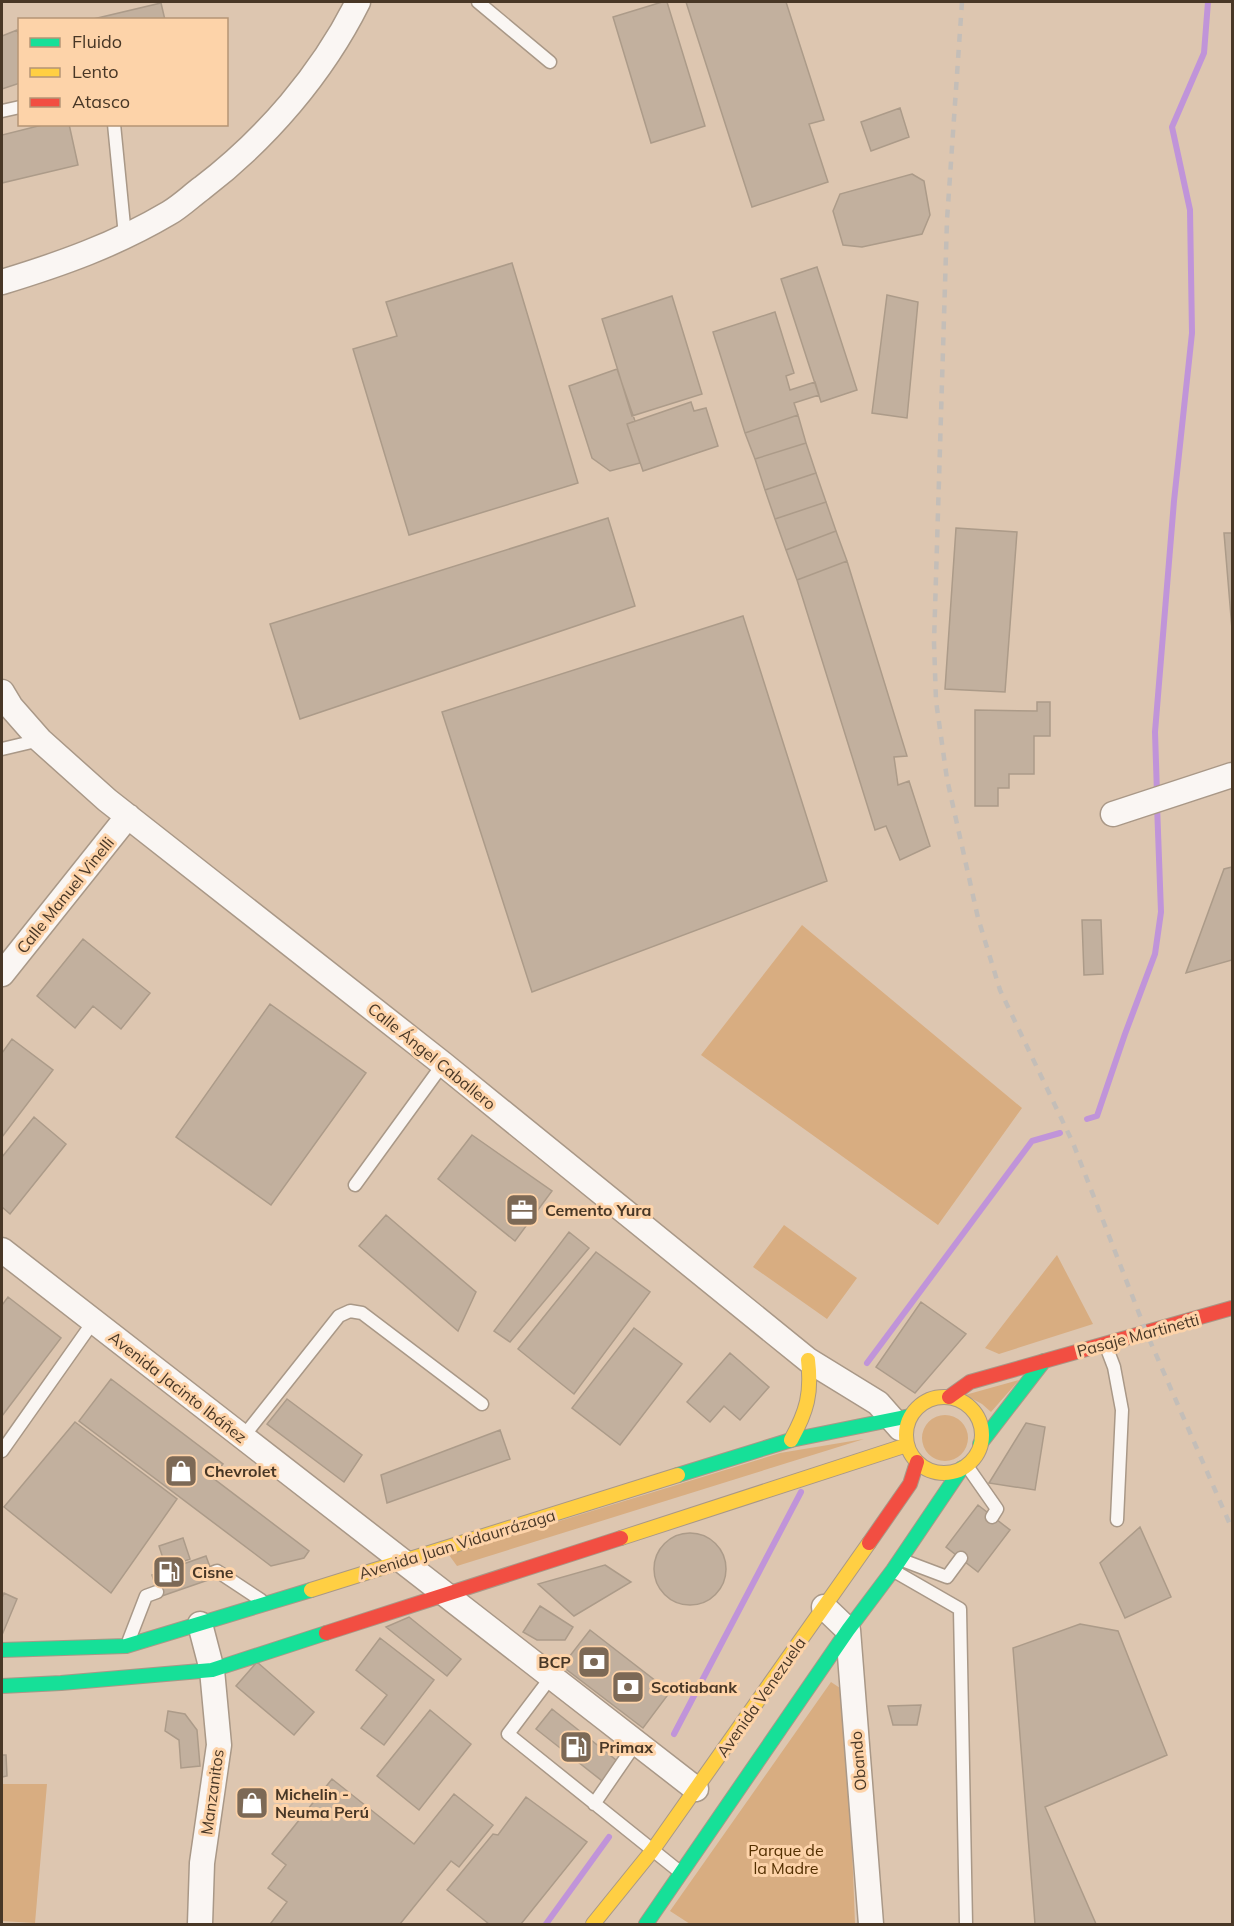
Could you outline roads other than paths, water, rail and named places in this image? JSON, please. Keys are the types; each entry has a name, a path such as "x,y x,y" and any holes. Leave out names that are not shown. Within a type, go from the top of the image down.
{"main road":[{"name":"Pasaje Martinetti","path":"949,1397 970,1382 1233,1308"},
{"path":"791,1440 810,1400 808,1360"},
{"path":"902,1421 917,1462 934,1472 953,1472 973,1459 980,1444 1044,1361"},
{"path":"2,1686 212,1670 444,1594 540,1558 902,1421 939,1396 961,1400 972,1408 979,1419 982,1432 980,1444"},
{"name":"Avenida Juan Vidaurrázaga","path":"2,1650 126,1646 402,1562 530,1527 791,1440 902,1421"},
{"name":"Avenida Venezuela","path":"592,1924 652,1851 696,1789 909,1484 917,1462"},
{"name":"Avenida Venezuela","path":"646,1924 964,1466"}],"street":[{"path":"2,282 73,260 125,236 171,212 218,176 268,129 315,72 348,22 358,2"},
{"name":"Calle Ángel Caballero","path":"2,692 40,740 128,816 443,1064 808,1360 902,1421"},
{"path":"1113,814 1233,775"},
{"name":"Calle Manuel Vinelli","path":"2,974 128,816"},
{"name":"Avenida Jacinto Ibáñez","path":"2,1250 696,1789"},
{"path":"824,1606 848,1630"},
{"name":"Manzanitos","path":"200,1624 212,1670 219,1745 202,1863 200,1924"},
{"name":"Obando","path":"848,1630 871,1924"}],"lane":[{"path":"478,2 550,62"},
{"path":"2,111 18,107"},
{"path":"114,126 125,236"},
{"path":"2,749 40,740"},
{"path":"355,1185 443,1064"},
{"path":"243,1437 339,1316 350,1311 362,1313 482,1404"},
{"path":"2,1452 93,1322"},
{"path":"1106,1345 1114,1367 1122,1410 1117,1520"},
{"path":"964,1466 998,1509 992,1517"},
{"path":"897,1565 946,1577 961,1558"},
{"path":"897,1565 960,1609 966,1924"},
{"path":"212,1573 217,1571 267,1604"},
{"path":"126,1646 146,1596 158,1592"},
{"path":"551,1677 508,1734 681,1873"},
{"path":"594,1804 636,1743"}],"waterway":[{"path":"1157,794 1155,732 1174,501 1192,333 1190,210 1172,127 1204,53 1208,2"},
{"path":"1087,1119 1097,1116 1155,954 1161,912 1157,805"},
{"path":"867,1363 1032,1141 1060,1133"},
{"path":"674,1734 801,1492"},
{"path":"546,1924 609,1837"}],"railway":[{"path":"962,2 947,220 934,642 936,701 947,779 978,918 1000,990 1073,1143 1147,1334 1232,1529"}],"place":[{"name":"Cemento Yura","path":"522,1210"},
{"name":"Chevrolet","path":"181,1471"},
{"name":"Cisne","path":"169,1572"},
{"name":"BCP","path":"594,1662"},
{"name":"Scotiabank","path":"628,1687"},
{"name":"Primax","path":"576,1747"},
{"name":"Michelin - Neuma Perú","path":"252,1803"}],"park label":[{"name":"Parque de la Madre","path":"786,1859"}]}
